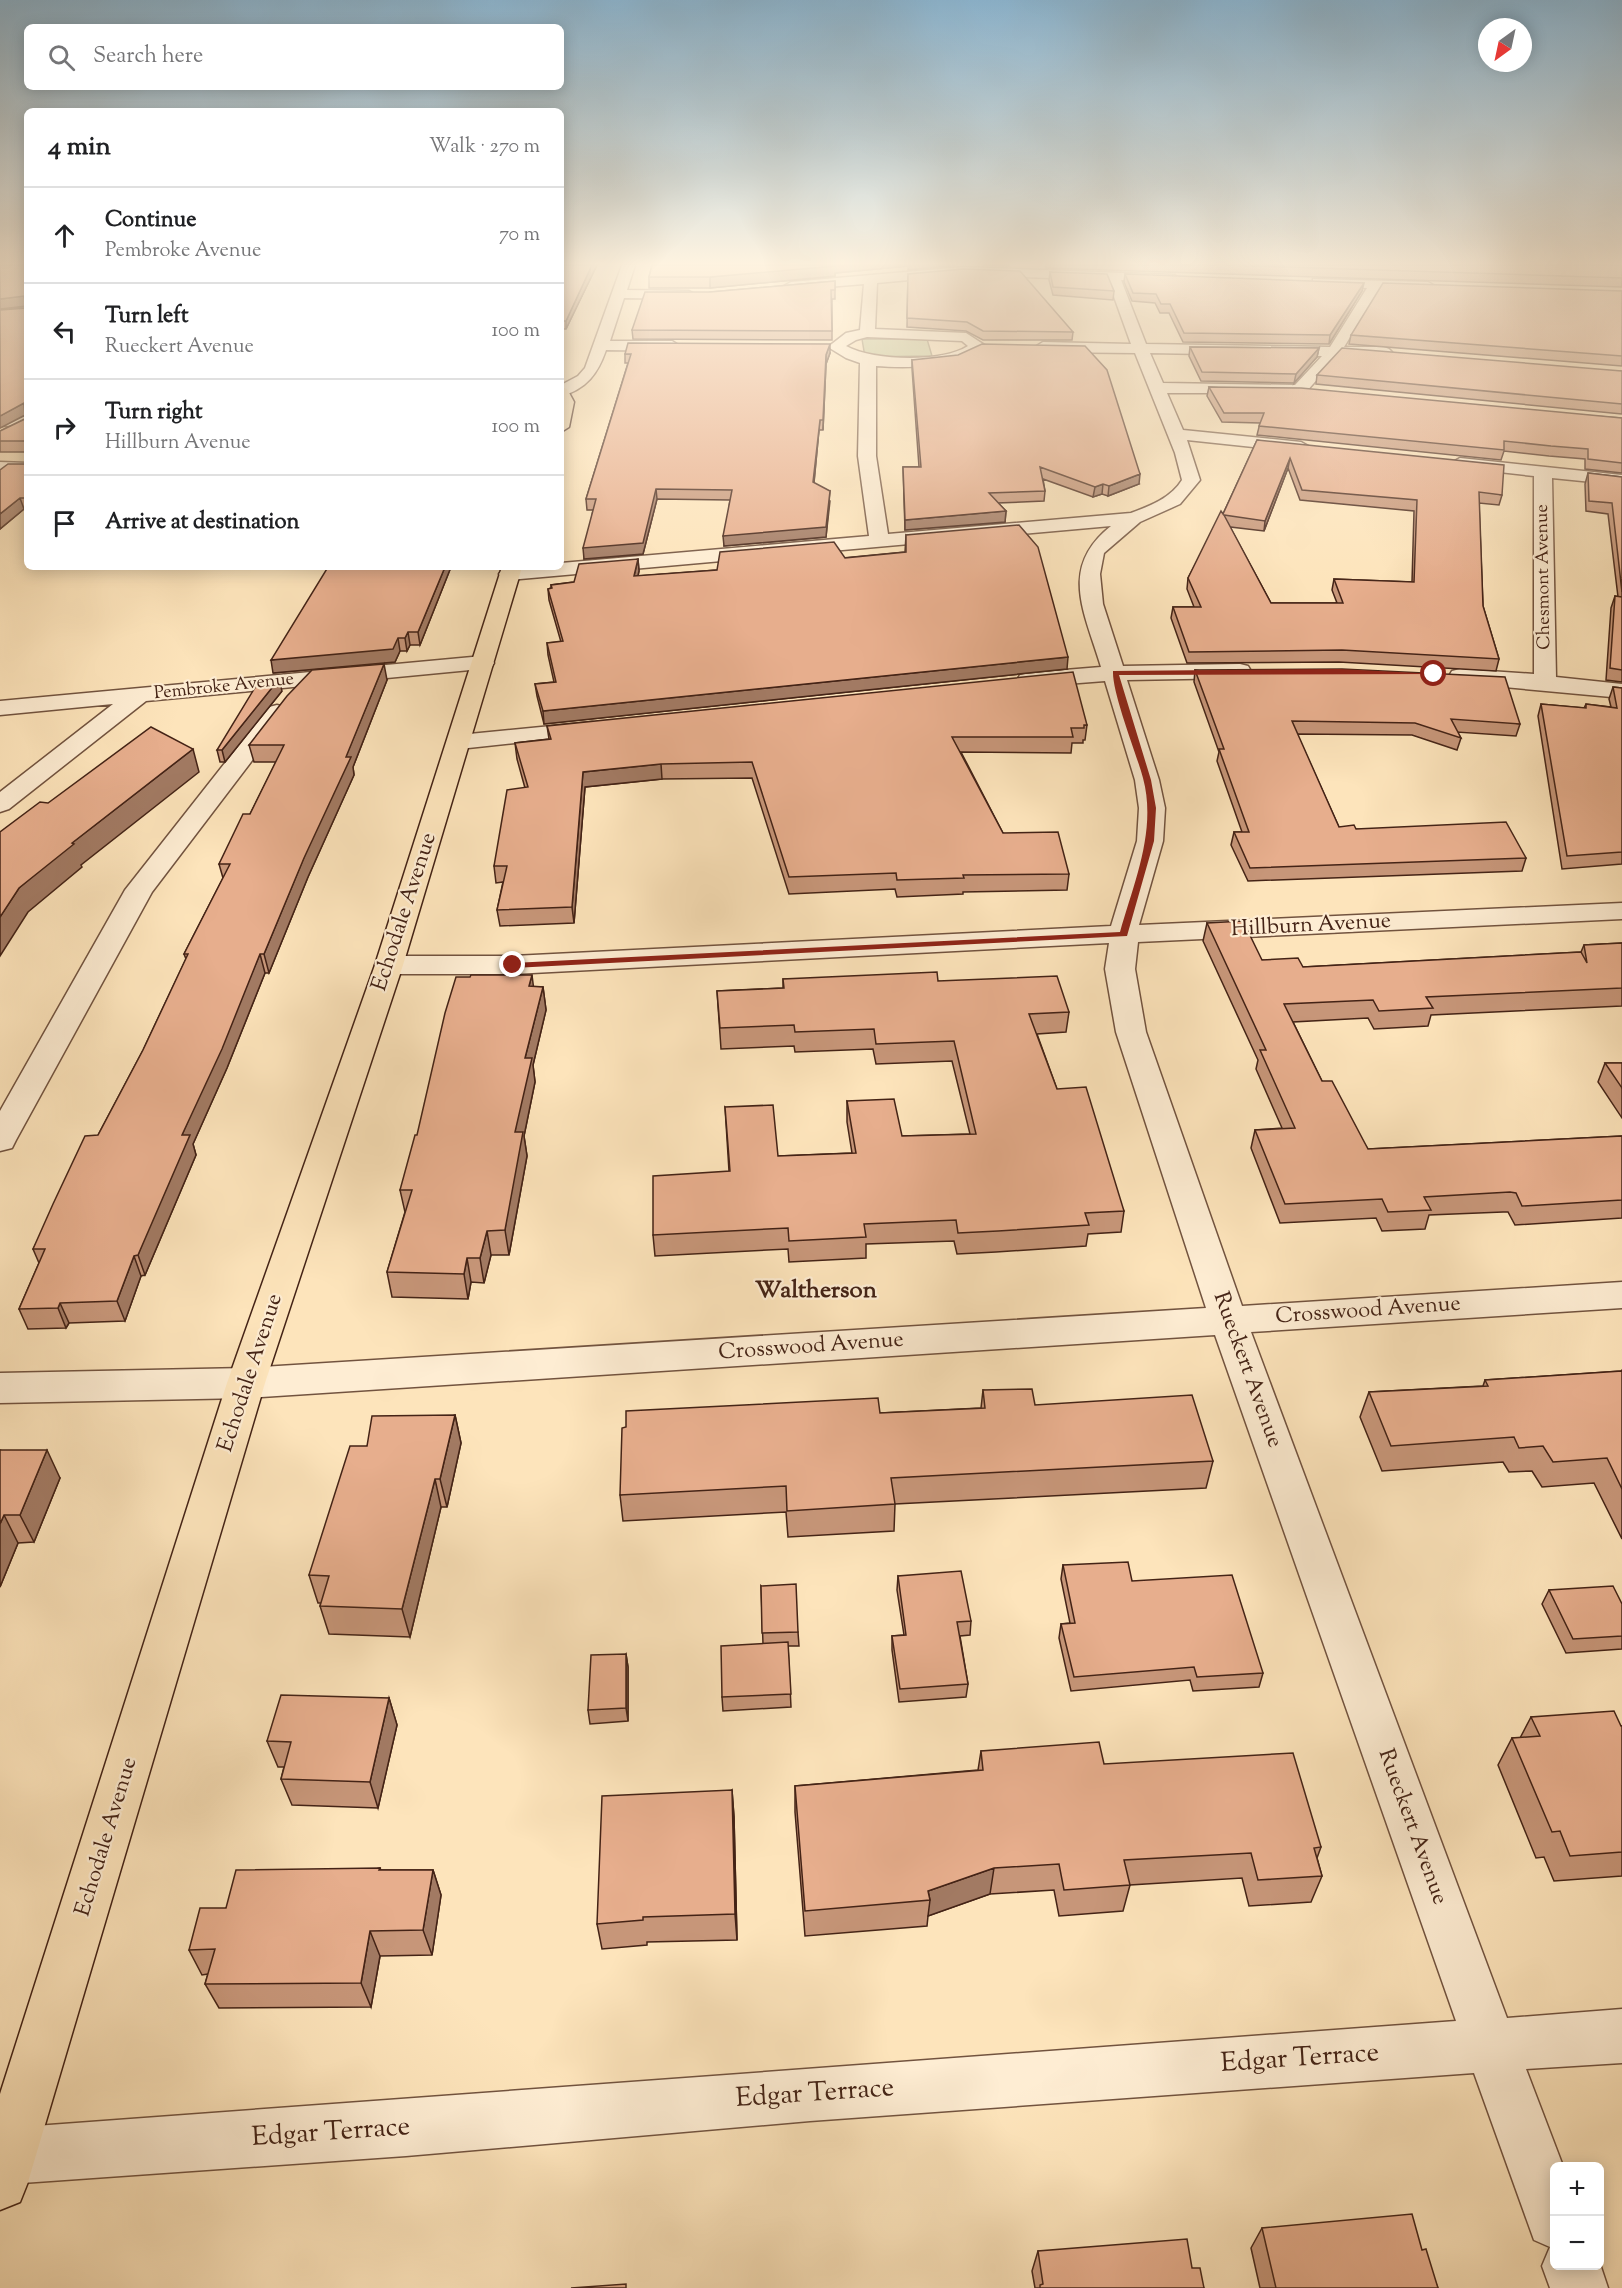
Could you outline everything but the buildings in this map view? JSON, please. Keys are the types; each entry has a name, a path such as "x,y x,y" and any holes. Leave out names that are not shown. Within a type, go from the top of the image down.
{"main road":[{"path":"564,398 566,402 564,412"},
{"name":"Echodale Avenue","path":"4,2169 246,1383 389,965 511,571"}],"street":[{"path":"564,389 584,379 589,372"},
{"path":"868,372 867,456 879,541"},
{"path":"564,567 1133,518 1168,503 1187,488 1191,480 1184,453 1149,372"},
{"path":"1299,390 1315,372"},
{"path":"1156,388 1322,392"},
{"path":"0,421 24,421"},
{"path":"0,438 24,423"},
{"path":"1176,434 1318,448"},
{"path":"1448,462 1622,480"},
{"path":"0,467 24,468"},
{"name":"Chesmont Avenue","path":"1543,471 1545,682"},
{"name":"Rueckert Avenue","path":"1133,518 1104,540 1094,552 1089,565 1093,604 1147,780 1152,808 1150,841 1124,934 1120,969 1131,1032 1228,1320 1553,2216"},
{"name":"Pembroke Avenue","path":"0,708 483,663"},
{"path":"1007,683 1115,673 1260,671"},
{"path":"1434,674 1545,682 1622,691"},
{"path":"0,1140 139,890 281,707 309,678"},
{"path":"0,804 138,696"},
{"path":"459,742 615,727"},
{"name":"Hillburn Avenue","path":"389,965 513,965 1622,911"},
{"name":"Crosswood Avenue","path":"0,1388 246,1383 1622,1295"},
{"name":"Edgar Terrace","path":"4,2169 406,2128 810,2094 1622,2036"},
{"path":"1573,2270 1579,2288"}],"district":[{"name":"Waltherson","path":"816,1291"}],"route":[{"path":"513,965 1124,934 1126,920 1137,891 1150,841 1152,808 1147,780 1115,673 1339,671 1434,674"}]}
